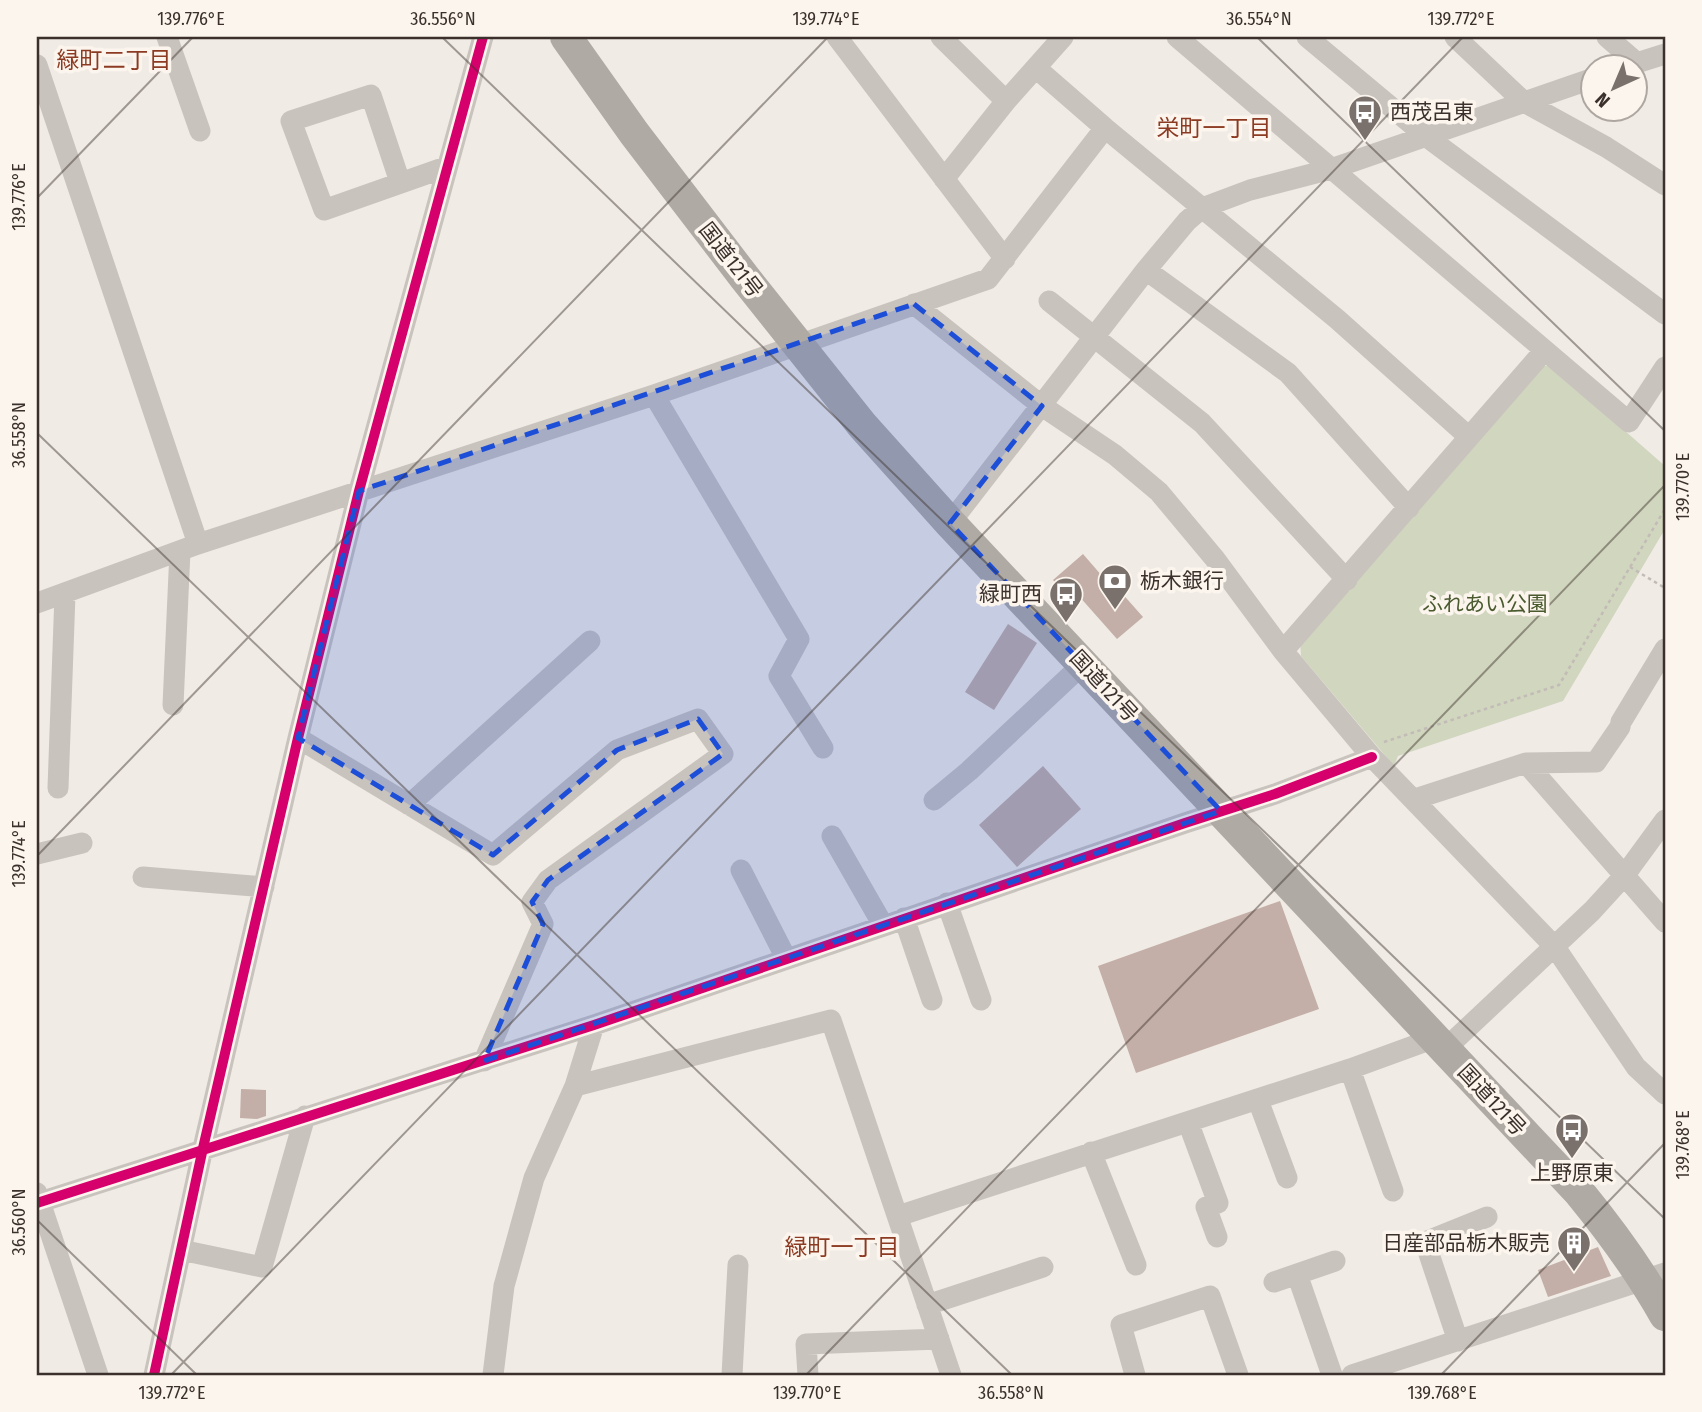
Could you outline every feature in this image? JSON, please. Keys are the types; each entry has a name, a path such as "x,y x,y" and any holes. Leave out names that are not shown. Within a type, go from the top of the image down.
{"highway":[{"name":"国道121号","path":"566,37 634,133 862,425 950,523 1579,1192 1611,1231 1655,1277 1665,1315"}],"street":[{"path":"167,37 200,131"},
{"path":"154,1375 203,1148 298,738 359,491 483,37"},
{"path":"837,37 1005,259"},
{"path":"941,37 1006,101"},
{"path":"944,179 1006,101 1063,37"},
{"path":"1177,37 1629,422 1665,367"},
{"path":"1307,37 1427,137 1665,314"},
{"path":"1455,37 1524,102 1606,147 1665,185"},
{"path":"1607,37 1620,52"},
{"path":"37,65 189,547 173,705"},
{"path":"1036,68 1338,319 1469,437"},
{"path":"950,523 1146,270 1187,221 1202,208 1250,190 1331,169 1580,83"},
{"path":"400,181 370,94 291,121 324,210 446,167"},
{"path":"37,603 189,547 654,395 988,279 1105,128"},
{"path":"1146,270 1288,373 1409,508"},
{"path":"1049,301 1202,423 1347,580"},
{"path":"914,304 1042,405 1115,455 1159,492 1215,559 1283,651 1415,799 1555,947 1636,1067 1665,1094"},
{"path":"1283,651 1544,351"},
{"path":"654,395 799,639 779,676 823,748"},
{"path":"58,788 65,594"},
{"path":"409,806 590,641"},
{"path":"1415,799 1526,763 1596,762 1620,727 1665,649"},
{"path":"934,800 969,771 1083,664"},
{"path":"298,738 493,855 617,750 698,719 723,754 548,880 532,902 542,924 484,1061"},
{"path":"98,1375 38,1199 594,1025 947,903 1275,794 1373,751"},
{"path":"1526,763 1665,922"},
{"path":"898,1216 1350,1069 1440,1043 1555,947 1624,876 1665,820"},
{"path":"832,836 883,925"},
{"path":"37,854 82,843"},
{"path":"741,870 786,958"},
{"path":"143,877 264,887"},
{"path":"947,903 981,1000"},
{"path":"904,918 932,1000"},
{"path":"575,1086 831,1020 951,1375"},
{"path":"493,1375 504,1286 534,1178 575,1086 594,1025"},
{"path":"1350,1069 1394,1191"},
{"path":"1258,1100 1286,1178"},
{"path":"181,1250 262,1267 305,1116"},
{"path":"1188,1122 1218,1203 1206,1207 1217,1237"},
{"path":"1091,1152 1136,1265"},
{"path":"1458,1341 1425,1242 1487,1217"},
{"path":"1274,1282 1335,1261"},
{"path":"732,1375 738,1265"},
{"path":"927,1304 1043,1267"},
{"path":"1297,1274 1332,1375"},
{"path":"1352,1375 1655,1277"},
{"path":"1135,1375 1121,1325 1210,1296 1238,1375"},
{"path":"808,1375 806,1344 939,1339"}],"path":[{"path":"1373,751 1559,685 1665,509"},
{"path":"1630,566 1665,588"}],"highlighted area":[{"path":"914,304 1042,406 950,523 1221,811 484,1061 543,924 532,902 548,880 723,754 698,719 617,750 493,855 298,738 359,491"}],"green space":[{"name":"ふれあい公園","path":"1539,366 1551,366 1665,466 1665,529 1563,701 1398,756 1394,766 1301,656 1300,640"}],"building":[{"path":"1083,554 1143,617 1117,639 1078,595 1071,601 1053,580"},
{"path":"1008,624 1037,643 994,710 965,692"},
{"path":"1043,766 1081,809 1017,867 979,825"},
{"path":"1280,901 1319,1009 1136,1073 1098,966"},
{"path":"241,1089 266,1090 266,1116 257,1119 240,1118"},
{"name":"日産部品栃木販売","path":"1598,1247 1611,1276 1548,1297 1538,1270"}],"cycle path":[{"path":"154,1375 203,1148 298,738 359,491 483,37"},
{"path":"37,1203 594,1025 1275,794 1372,757"}],"place":[{"name":"西茂呂東","path":"1365,142"},
{"name":"栃木銀行","path":"1115,611"},
{"name":"緑町西","path":"1066,624"},
{"name":"上野原東","path":"1572,1160"},
{"name":"日産部品栃木販売","path":"1574,1273"}],"district":[{"name":"緑町二丁目","path":"114,60"},
{"name":"栄町一丁目","path":"1214,128"},
{"name":"緑町一丁目","path":"842,1247"}]}
